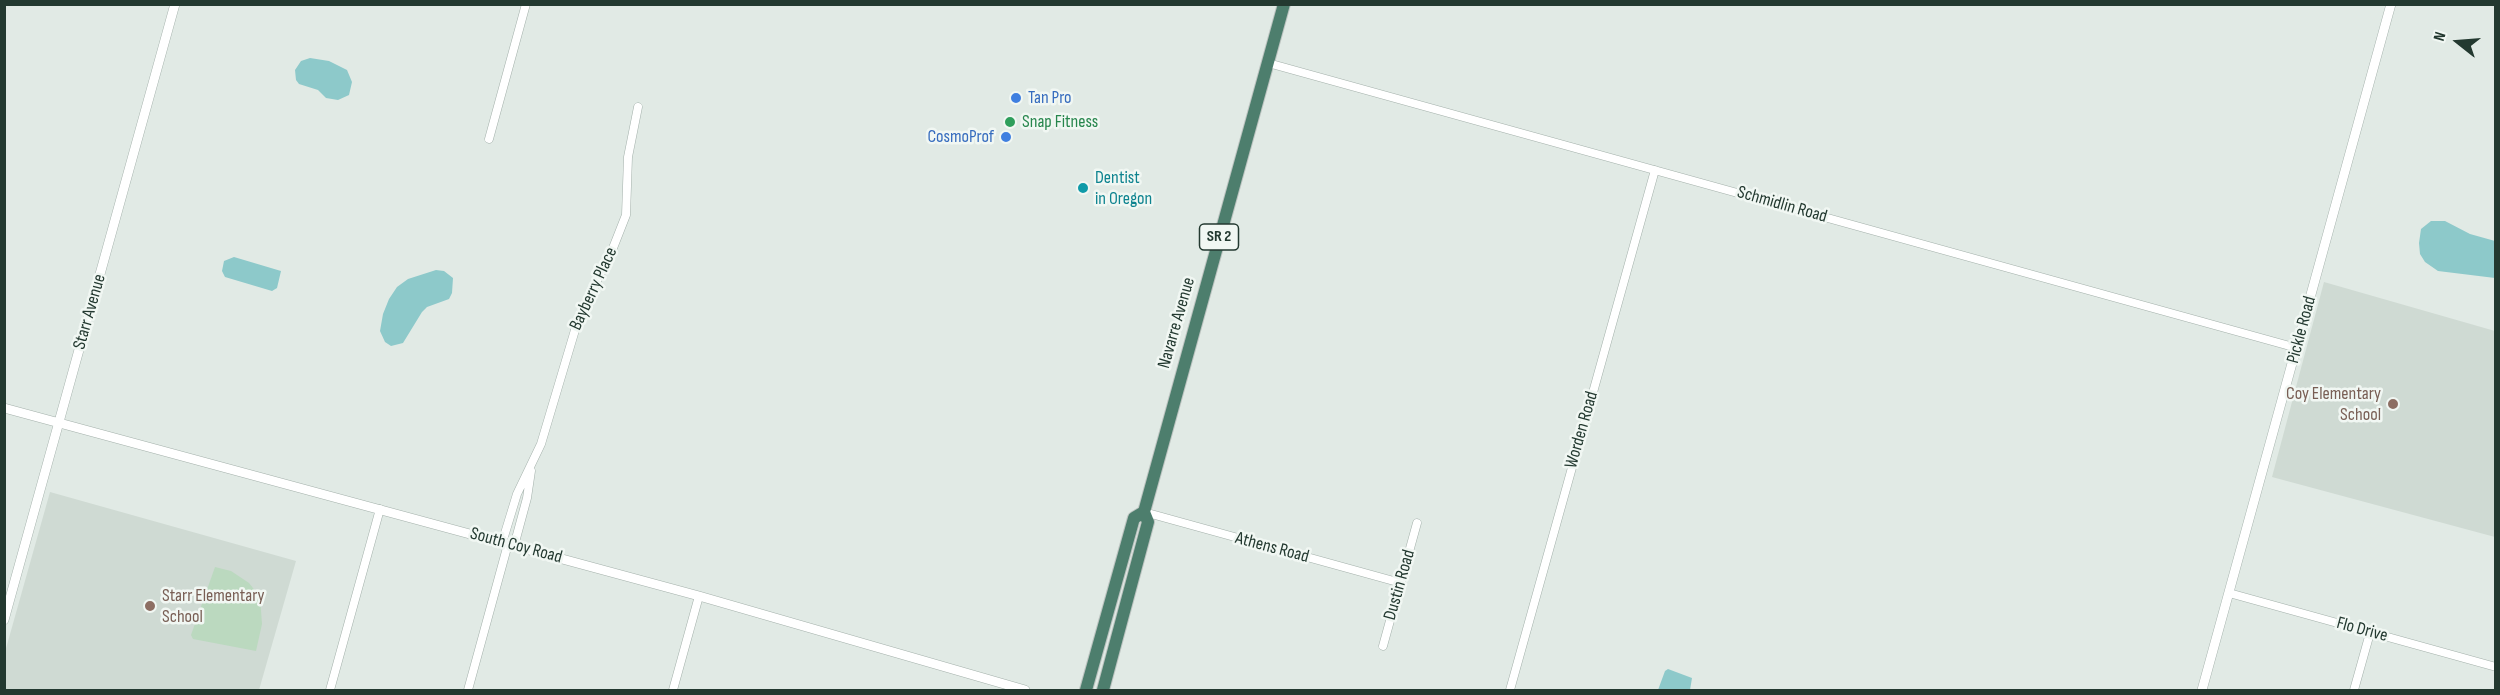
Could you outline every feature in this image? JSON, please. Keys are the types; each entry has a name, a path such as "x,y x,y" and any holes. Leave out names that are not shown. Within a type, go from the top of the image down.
{"highway":[{"name":"Navarre Avenue","path":"1103,690 1148,522 1144,512 1284,4"},
{"name":"Navarre Avenue","path":"1086,690 1134,518 1144,512"},
{"path":"1130,531 1135,533 1137,538 1133,558 1135,572"}],"street":[{"name":"Starr Avenue","path":"4,620 175,4"},
{"path":"489,139 526,4"},
{"name":"Pickle Road","path":"2202,690 2391,4"},
{"name":"Schmidlin Road","path":"1268,63 2297,348"},
{"name":"Bayberry Place","path":"508,544 517,494 532,467 541,444 578,320 613,248 626,215 628,157 638,107"},
{"name":"Worden Road","path":"1510,690 1654,170"},
{"name":"South Coy Road","path":"4,408 58,425 380,509 699,596 1025,690"},
{"name":"Bayberry Place","path":"508,544 527,498 532,467"},
{"path":"330,690 380,509"},
{"name":"Athens Road","path":"1144,512 1401,583"},
{"name":"Dustin Road","path":"1383,646 1417,523"},
{"path":"468,690 508,544"},
{"name":"Flo Drive","path":"2229,593 2496,667"},
{"path":"673,690 699,596"},
{"path":"2354,690 2370,633"}],"shaded area":[{"name":"Coy Elementary School","path":"2324,282 2495,331 2495,537 2272,477"},
{"name":"Starr Elementary School","path":"50,492 296,561 259,690 5,690 5,652"}],"green space":[{"path":"215,567 231,571 249,583 260,597 262,624 256,651 193,639 191,635"}],"water":[{"path":"310,58 329,61 347,70 352,82 349,95 338,100 326,98 318,90 299,84 295,70 301,61"},
{"path":"2431,221 2445,221 2470,234 2495,241 2495,278 2438,271 2425,262 2420,254 2421,229"},
{"path":"234,257 281,271 277,288 272,291 225,277 222,271 224,261"},
{"path":"436,270 444,271 453,278 452,293 449,299 427,307 403,343 391,346 385,342 380,331 389,299 397,287 408,279"},
{"path":"1668,669 1692,678 1690,690 1658,690 1665,671"}],"place":[{"name":"Tan Pro","path":"1016,98"},
{"name":"Snap Fitness","path":"1010,122"},
{"name":"CosmoProf","path":"1006,137"},
{"name":"Dentist in Oregon","path":"1083,188"},
{"name":"Coy Elementary School","path":"2393,404"},
{"name":"Starr Elementary School","path":"150,606"}]}
